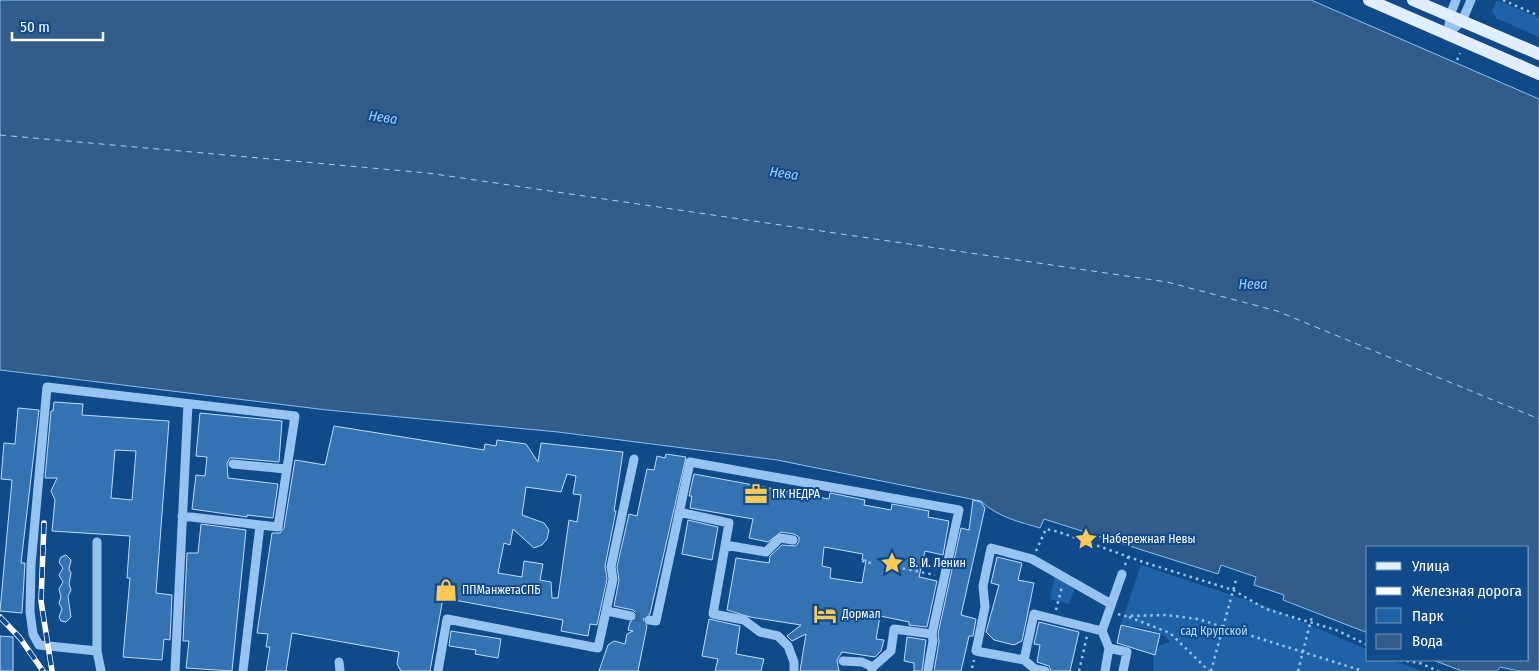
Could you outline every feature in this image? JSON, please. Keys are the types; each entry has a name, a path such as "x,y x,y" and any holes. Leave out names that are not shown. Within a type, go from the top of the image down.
{"main road":[{"path":"1369,0 1539,74"},
{"path":"1413,0 1539,54"}],"street":[{"path":"1448,34 1450,15 1456,0"},
{"path":"1448,34 1462,21 1471,0"},
{"path":"97,651 39,645 33,634 30,612 31,565 47,388 295,416 278,527 182,516"},
{"path":"175,671 188,404"},
{"path":"438,671 447,619 598,648 613,579 611,567 634,458"},
{"path":"649,620 656,621 690,462 959,510 932,634 933,641 928,669"},
{"path":"233,464 286,469"},
{"path":"679,512 729,523 713,614 744,620 760,632 778,636 788,646 794,662 794,671"},
{"path":"243,671 260,524"},
{"path":"725,545 766,552 780,538 793,540"},
{"path":"96,542 97,651 101,671"},
{"path":"1045,671 1035,669 1024,660 976,651 985,608 982,586 990,548 1032,559 1110,608"},
{"path":"1105,671 1109,648 1102,631 1122,574"},
{"path":"607,611 631,616"},
{"path":"1024,660 1034,614 1102,631"},
{"path":"843,661 862,662 873,669 891,651 894,629 932,634"},
{"path":"1109,648 1127,652 1122,671"}],"path":[{"path":"1503,0 1539,16"},
{"path":"1457,60 1460,52"},
{"path":"1032,559 1046,529 1050,529 1166,570 1234,590 1249,601 1266,609 1336,630 1366,644"},
{"path":"862,561 871,563"},
{"path":"890,566 944,577"},
{"path":"1110,608 1125,616 1170,633 1210,671 1236,580"},
{"path":"1125,616 1183,617 1363,671"},
{"path":"1298,671 1312,616"},
{"path":"1079,671 1089,628"},
{"path":"1407,661 1420,663 1438,671"}],"green space":[{"path":"1497,0 1539,18 1539,37 1496,18 1492,11"},
{"name":"сад Крупской","path":"1141,565 1268,607 1366,649 1366,661 1395,661 1422,671 1153,671 1153,657 1159,646 1170,642 1156,631 1121,624"},
{"path":"1055,576 1075,588 1069,604 1050,599"}],"water":[{"name":"Нева","path":"0,0 1311,0 1539,99 1539,671 1519,671 1500,667 1497,671 1462,671 1436,661 1529,661 1529,546 1366,546 1366,632 1283,600 1284,595 1254,585 1256,577 1221,565 1218,574 1044,519 1040,528 1025,524 1001,515 981,501 777,460 558,432 327,410 0,370"}],"building":[{"path":"54,402 83,404 82,415 169,421 156,593 172,595 170,640 164,639 162,660 123,657 130,578 127,578 130,536 52,531 55,500 51,491 57,478 45,478 51,411 53,411","holes":["115,450 136,451 132,500 111,498"]},
{"path":"18,408 39,410 21,563 25,563 22,613 0,611 12,480 1,479 4,443 15,444"},
{"path":"200,413 282,421 279,462 230,458 227,463 228,478 278,484 273,518 247,515 247,517 192,509 196,475 205,476 207,457 196,456"},
{"path":"334,426 484,450 485,444 496,446 497,440 526,444 538,462 541,443 623,452 614,511 616,511 605,566 607,579 597,625 590,624 588,636 561,631 563,620 443,598 430,671 401,671 397,664 399,652 292,633 286,671 266,671 270,647 266,647 268,634 257,633 272,533 280,533 284,528 295,460 325,465","holes":["567,474 576,476 573,494 581,495 577,522 569,520 558,598 552,598 551,582 540,580 543,564 524,561 522,577 498,573 504,543 510,545 513,529 534,548 542,545 547,539 549,530 544,523 522,515 526,487 561,492"]},
{"path":"666,454 686,457 650,614 643,619 647,626 638,671 599,671 608,645 614,641 625,644 627,634 633,631 628,630 630,622 637,618 637,614 633,610 614,606 619,580 617,567 629,514 637,516 647,469 654,470 657,456 665,458"},
{"path":"694,474 829,499 830,493 865,500 864,505 891,510 892,504 929,511 928,517 949,521 943,555 925,551 919,577 937,581 927,627 909,625 909,622 880,616 876,639 884,640 881,651 875,657 842,652 837,660 839,671 800,671 806,634 792,641 787,636 801,625 750,617 727,610 736,558 769,563 770,556 782,545 796,546 799,537 794,534 781,532 768,542 749,538 753,519 690,508 692,496 689,496","holes":["824,547 863,554 862,560 866,560 862,583 830,578 831,568 822,566"]},
{"path":"973,500 981,502 985,508 961,615 976,619 973,636 969,636 961,671 934,671 939,642 938,634 961,528 969,530"},
{"path":"688,520 718,527 712,560 682,554"},
{"path":"201,524 246,530 232,671 186,668 189,641 183,641 187,553 198,553"},
{"path":"66,555 71,560 69,584 71,590 68,596 71,617 66,622 61,621 59,617 62,609 59,603 61,597 59,589 63,582 59,575 63,568 59,562 61,557"},
{"path":"997,557 1022,563 1018,580 1034,583 1022,641 1014,645 994,640 986,632 999,585 991,583"},
{"path":"709,619 740,626 736,654 764,659 761,671 715,671 718,659 702,656"},
{"path":"1039,622 1079,632 1070,671 1051,671 1049,666 1037,662 1040,645 1034,644"},
{"path":"1121,625 1160,634 1155,655 1117,643"},
{"path":"451,631 501,639 498,658 475,654 476,650 449,646"},
{"path":"0,636 13,637 13,671 0,671"},
{"path":"907,637 926,640 922,671 914,671 914,663 904,661"}],"ferry route":[{"path":"0,135 428,173 1167,282 1277,311 1539,419"}],"tunnel":[{"path":"631,616 649,620"}],"railway":[{"path":"44,523 41,601 52,671"},
{"path":"0,617 20,638 43,671"}],"place":[{"name":"ПК НЕДРА","path":"756,494"},
{"name":"Набережная Невы","path":"1086,539"},
{"name":"В. И. Ленин","path":"892,563"},
{"name":"ППМанжетаСПБ","path":"446,590"},
{"name":"Дормал","path":"825,614"}]}
